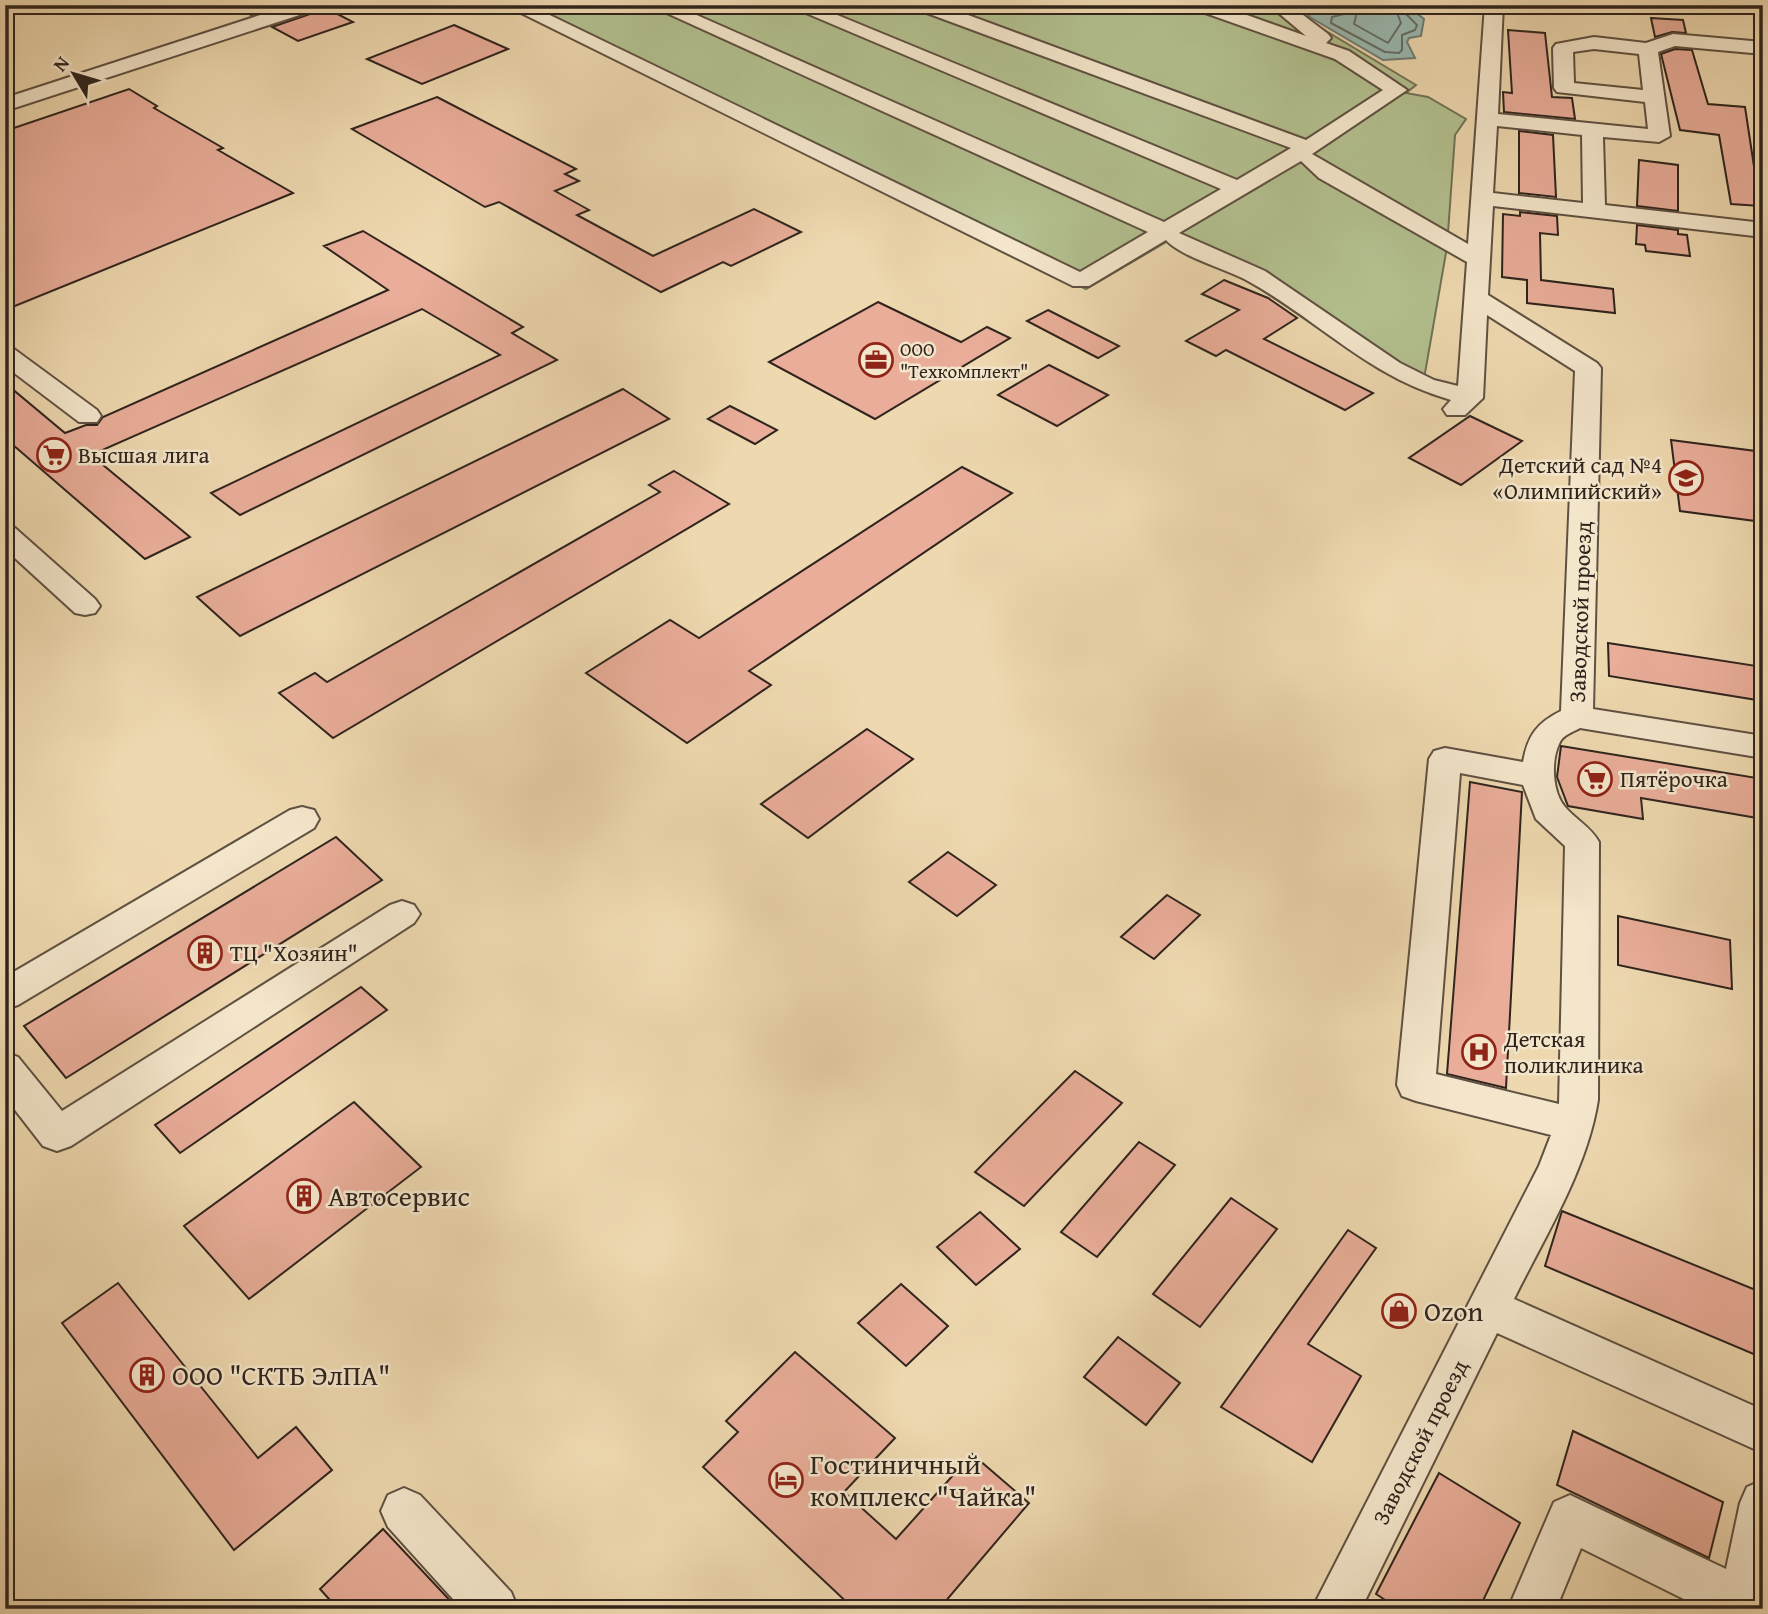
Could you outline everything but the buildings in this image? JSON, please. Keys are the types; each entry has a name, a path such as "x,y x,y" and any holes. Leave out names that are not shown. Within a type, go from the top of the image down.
{"street":[{"path":"5,105 311,5"},
{"path":"514,5 1081,281 1171,235 1237,188 1312,149 1397,90 1342,55 1278,5"},
{"path":"658,5 1171,235 1265,281 1391,368 1463,403 1479,260 1494,5"},
{"path":"796,5 1237,188"},
{"path":"923,5 1312,149"},
{"path":"968,5 1243,108 1312,149 1327,173 1479,260"},
{"path":"1201,5 1342,55"},
{"path":"1740,5 1763,7"},
{"path":"1654,97 1564,88 1563,48 1594,43 1648,49 1673,40 1763,48"},
{"path":"1488,119 1659,136 1648,49"},
{"path":"1592,129 1594,211"},
{"path":"1483,198 1763,230"},
{"name":"Заводской проезд","path":"1336,1609 1558,1169 1575,1124 1579,1100 1582,842 1548,811 1537,776 1543,741 1554,729 1577,717 1588,368 1476,298"},
{"path":"5,354 88,416"},
{"path":"5,534 85,606"},
{"path":"1577,717 1763,747"},
{"path":"1537,776 1445,759 1416,1085 1575,1124"},
{"path":"5,995 302,819"},
{"path":"5,1068 57,1133 402,914"},
{"path":"1486,1308 1763,1432"},
{"path":"1532,1609 1570,1518 1749,1606 1763,1503"},
{"path":"404,1511 494,1609"}],"green space":[{"path":"505,5 1329,5 1296,13 1416,85 1406,93 1428,97 1466,119 1455,135 1447,247 1424,379 1243,274 1168,241 1086,289"}],"water":[{"path":"1368,5 1406,5 1424,19 1421,36 1409,38 1407,42 1415,58 1383,60 1308,16 1314,12"}],"place":[{"name":"ООО \"Техкомплект\"","path":"876,360"},
{"name":"Высшая лига","path":"54,455"},
{"name":"Детский сад №4 «Олимпийский»","path":"1686,478"},
{"name":"Пятёрочка","path":"1595,779"},
{"name":"ТЦ \"Хозяин\"","path":"205,953"},
{"name":"Детская поликлиника","path":"1479,1052"},
{"name":"Автосервис","path":"304,1196"},
{"name":"Ozon","path":"1399,1311"},
{"name":"ООО \"СКТБ ЭлПА\"","path":"147,1375"},
{"name":"Гостиничный комплекс \"Чайка\"","path":"786,1480"}]}
